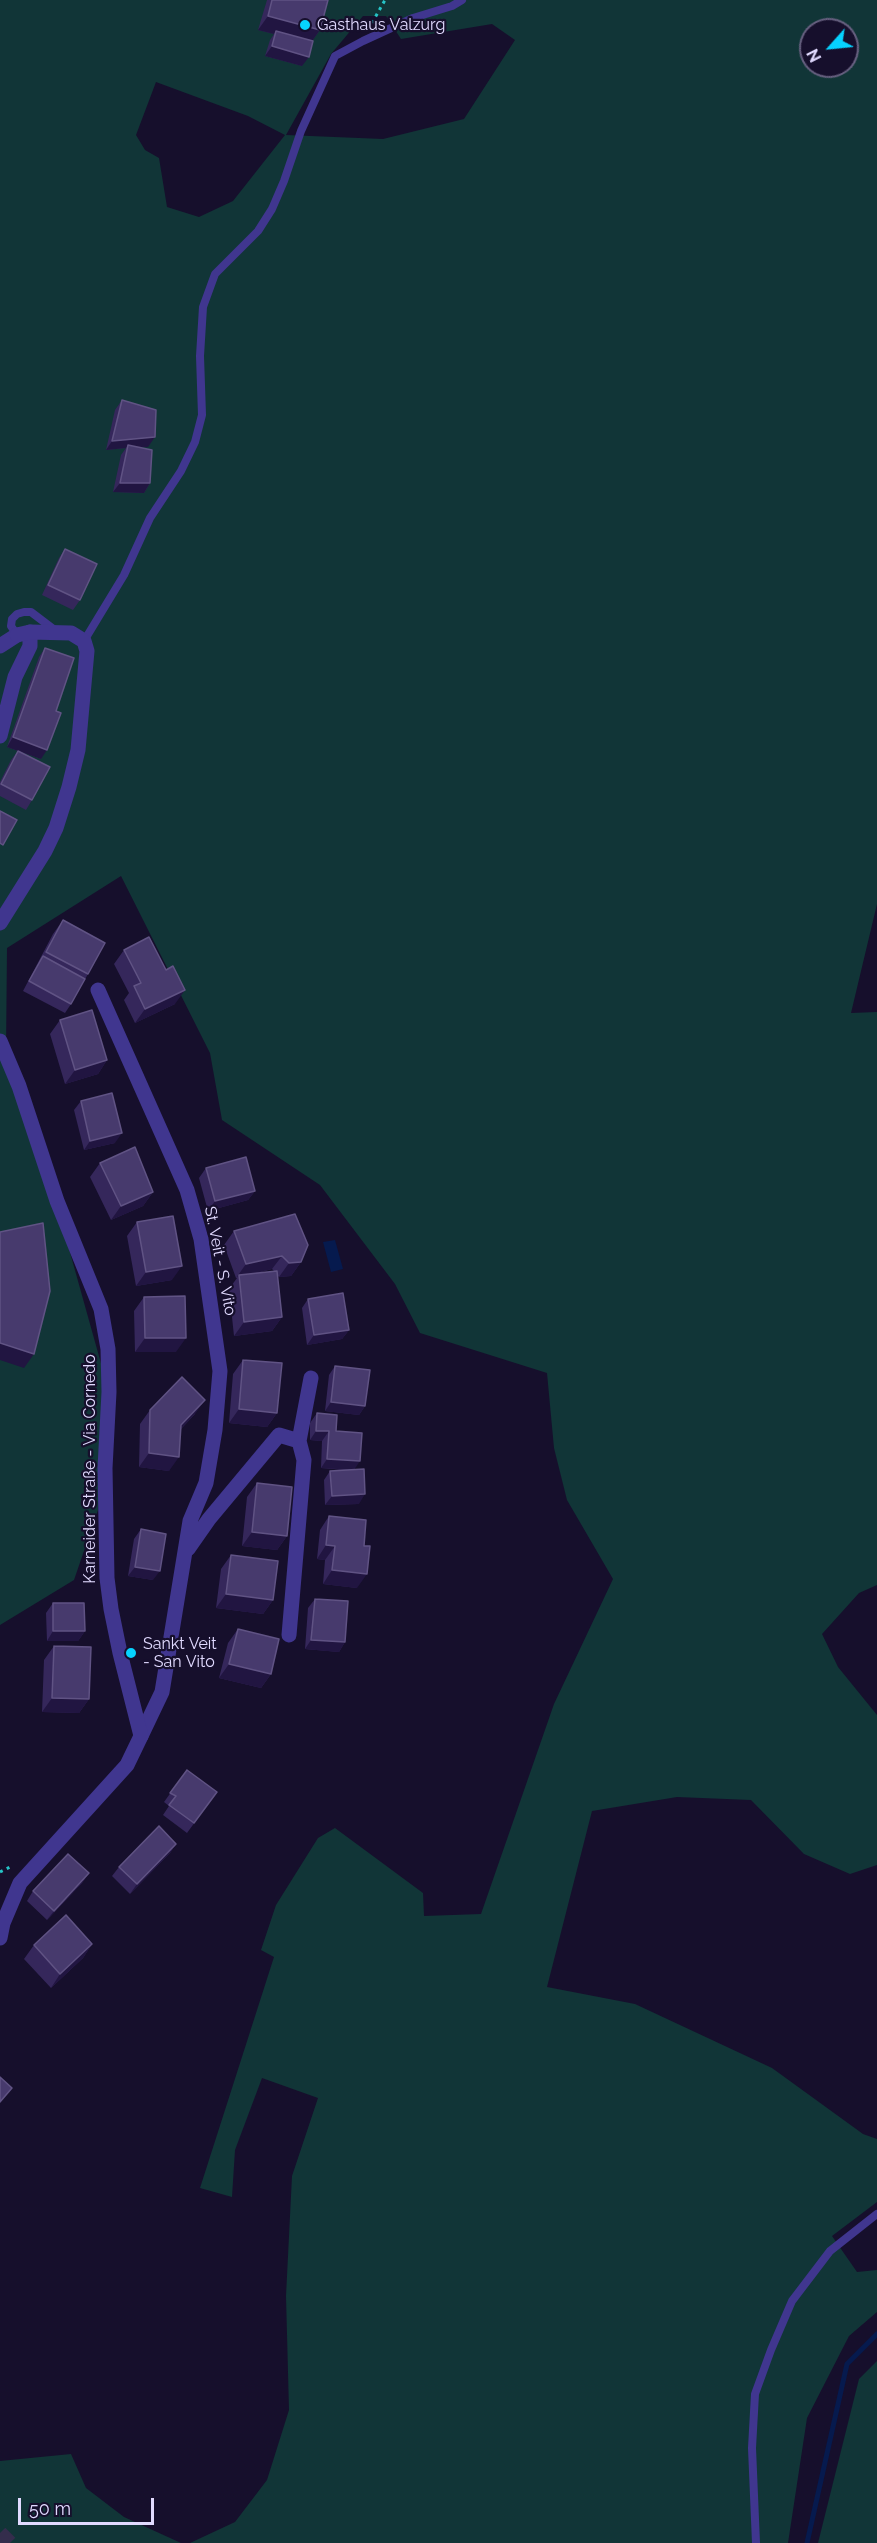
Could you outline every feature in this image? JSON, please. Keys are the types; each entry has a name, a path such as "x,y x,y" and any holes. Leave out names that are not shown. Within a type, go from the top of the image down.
{"street":[{"path":"0,646 24,634 57,632 71,633 84,641 87,651 78,750 56,828 45,851 0,923"},
{"path":"0,736 15,677 30,646 24,634"},
{"name":"St. Veit - S. Vito","path":"98,990 187,1190 201,1239 220,1371 215,1430 206,1483 190,1521 162,1692 141,1736"},
{"name":"Karneider Straße - Via Cornedo","path":"0,1041 19,1086 57,1201 102,1309 108,1349 109,1392 105,1468 108,1578 111,1609 120,1653 141,1736"},
{"path":"290,1635 304,1460 299,1441 311,1378"},
{"name":"St. Veit - S. Vito","path":"185,1552 209,1519 279,1435 299,1441"},
{"path":"0,1938 3,1923 20,1883 127,1766 141,1736"}],"lane":[{"path":"84,641 124,575 150,518 177,479 195,442 202,415 200,356 202,307 215,274 258,231 272,209 301,131 335,57 363,40 413,18 452,6 462,0"},
{"path":"24,634 12,627 12,619 24,612 31,612 57,632"},
{"path":"756,2543 753,2437 755,2394 767,2361 792,2301 830,2251 877,2214"}],"green space":[{"path":"0,0 877,0 877,904 851,1013 877,1012 877,1585 859,1593 822,1634 838,1667 877,1715 877,1865 850,1874 804,1854 751,1800 677,1797 592,1811 547,1987 635,2004 772,2068 863,2134 877,2139 877,2202 832,2236 857,2272 877,2270 877,2312 849,2336 807,2418 788,2543 190,2543 235,2522 267,2480 289,2410 286,2296 292,2176 318,2098 262,2078 235,2150 232,2197 200,2188 274,1957 261,1950 276,1905 318,1838 335,1828 423,1893 424,1916 481,1914 554,1704 613,1579 567,1500 554,1448 547,1373 420,1333 395,1284 320,1185 222,1120 210,1053 121,876 7,948 6,1052 52,1188 109,1392 98,1510 74,1580 0,1625","holes":["363,16 386,16 401,39 492,24 515,40 464,119 383,139 286,135 331,54","156,82 248,116 285,135 233,201 199,217 167,207 159,158 145,150 136,135"]},
{"path":"877,2361 877,2543 818,2543 859,2379"},
{"path":"71,2454 86,2488 124,2517 181,2543 0,2543 0,2461"}],"water":[{"path":"335,1240 343,1269 331,1272 323,1242"}],"building":[{"path":"272,0 328,0 320,30 268,16"},
{"path":"276,31 313,41 309,57 272,46"},
{"path":"122,400 156,410 155,437 112,441"},
{"path":"128,445 152,450 150,483 120,483"},
{"path":"65,549 97,564 80,600 48,585"},
{"path":"45,648 74,658 56,711 61,713 47,750 13,737"},
{"path":"18,751 50,767 32,800 1,784"},
{"path":"0,811 17,820 3,845 0,843"},
{"path":"63,920 105,943 88,974 46,952"},
{"path":"149,937 166,970 173,966 185,990 145,1009 134,986 141,983 124,950"},
{"path":"43,956 85,979 71,1004 29,981"},
{"path":"92,1010 107,1060 75,1070 60,1020"},
{"path":"112,1093 122,1133 90,1141 81,1101"},
{"path":"135,1147 153,1192 121,1206 100,1163"},
{"path":"246,1157 255,1191 215,1201 206,1168"},
{"path":"295,1214 308,1245 301,1262 289,1263 282,1256 246,1264 234,1231"},
{"path":"173,1216 182,1266 146,1272 137,1222"},
{"path":"43,1223 50,1291 34,1354 0,1343 0,1232"},
{"path":"277,1271 282,1317 244,1322 239,1275"},
{"path":"343,1293 349,1330 314,1335 308,1299"},
{"path":"185,1296 186,1338 145,1338 144,1297"},
{"path":"243,1360 282,1363 277,1413 239,1409"},
{"path":"335,1366 370,1370 365,1406 331,1402"},
{"path":"182,1377 205,1400 181,1425 179,1457 149,1453 150,1410"},
{"path":"317,1413 337,1415 336,1431 362,1433 360,1461 327,1459 329,1431 316,1431"},
{"path":"364,1469 365,1494 332,1496 330,1471"},
{"path":"257,1483 292,1487 287,1536 252,1532"},
{"path":"329,1516 366,1520 364,1546 370,1546 367,1574 332,1570 335,1546 326,1545"},
{"path":"141,1529 166,1534 160,1571 135,1567"},
{"path":"231,1555 278,1561 273,1600 226,1594"},
{"path":"315,1599 348,1601 345,1642 311,1640"},
{"path":"53,1603 84,1603 85,1631 53,1631"},
{"path":"238,1629 279,1639 271,1674 229,1664"},
{"path":"54,1646 91,1647 89,1699 52,1698"},
{"path":"187,1770 217,1792 194,1823 169,1805 176,1796 170,1793"},
{"path":"159,1826 176,1844 137,1884 119,1867"},
{"path":"68,1854 89,1873 54,1911 33,1891"},
{"path":"66,1915 92,1944 60,1974 34,1945"},
{"path":"0,2077 12,2088 0,2102"}],"waterway":[{"path":"807,2543 847,2364 877,2334"}],"tunnel":[{"path":"0,2533 10,2543"}],"place":[{"name":"Gasthaus Valzurg","path":"305,25"},
{"name":"Sankt Veit - San Vito","path":"131,1653"}]}
